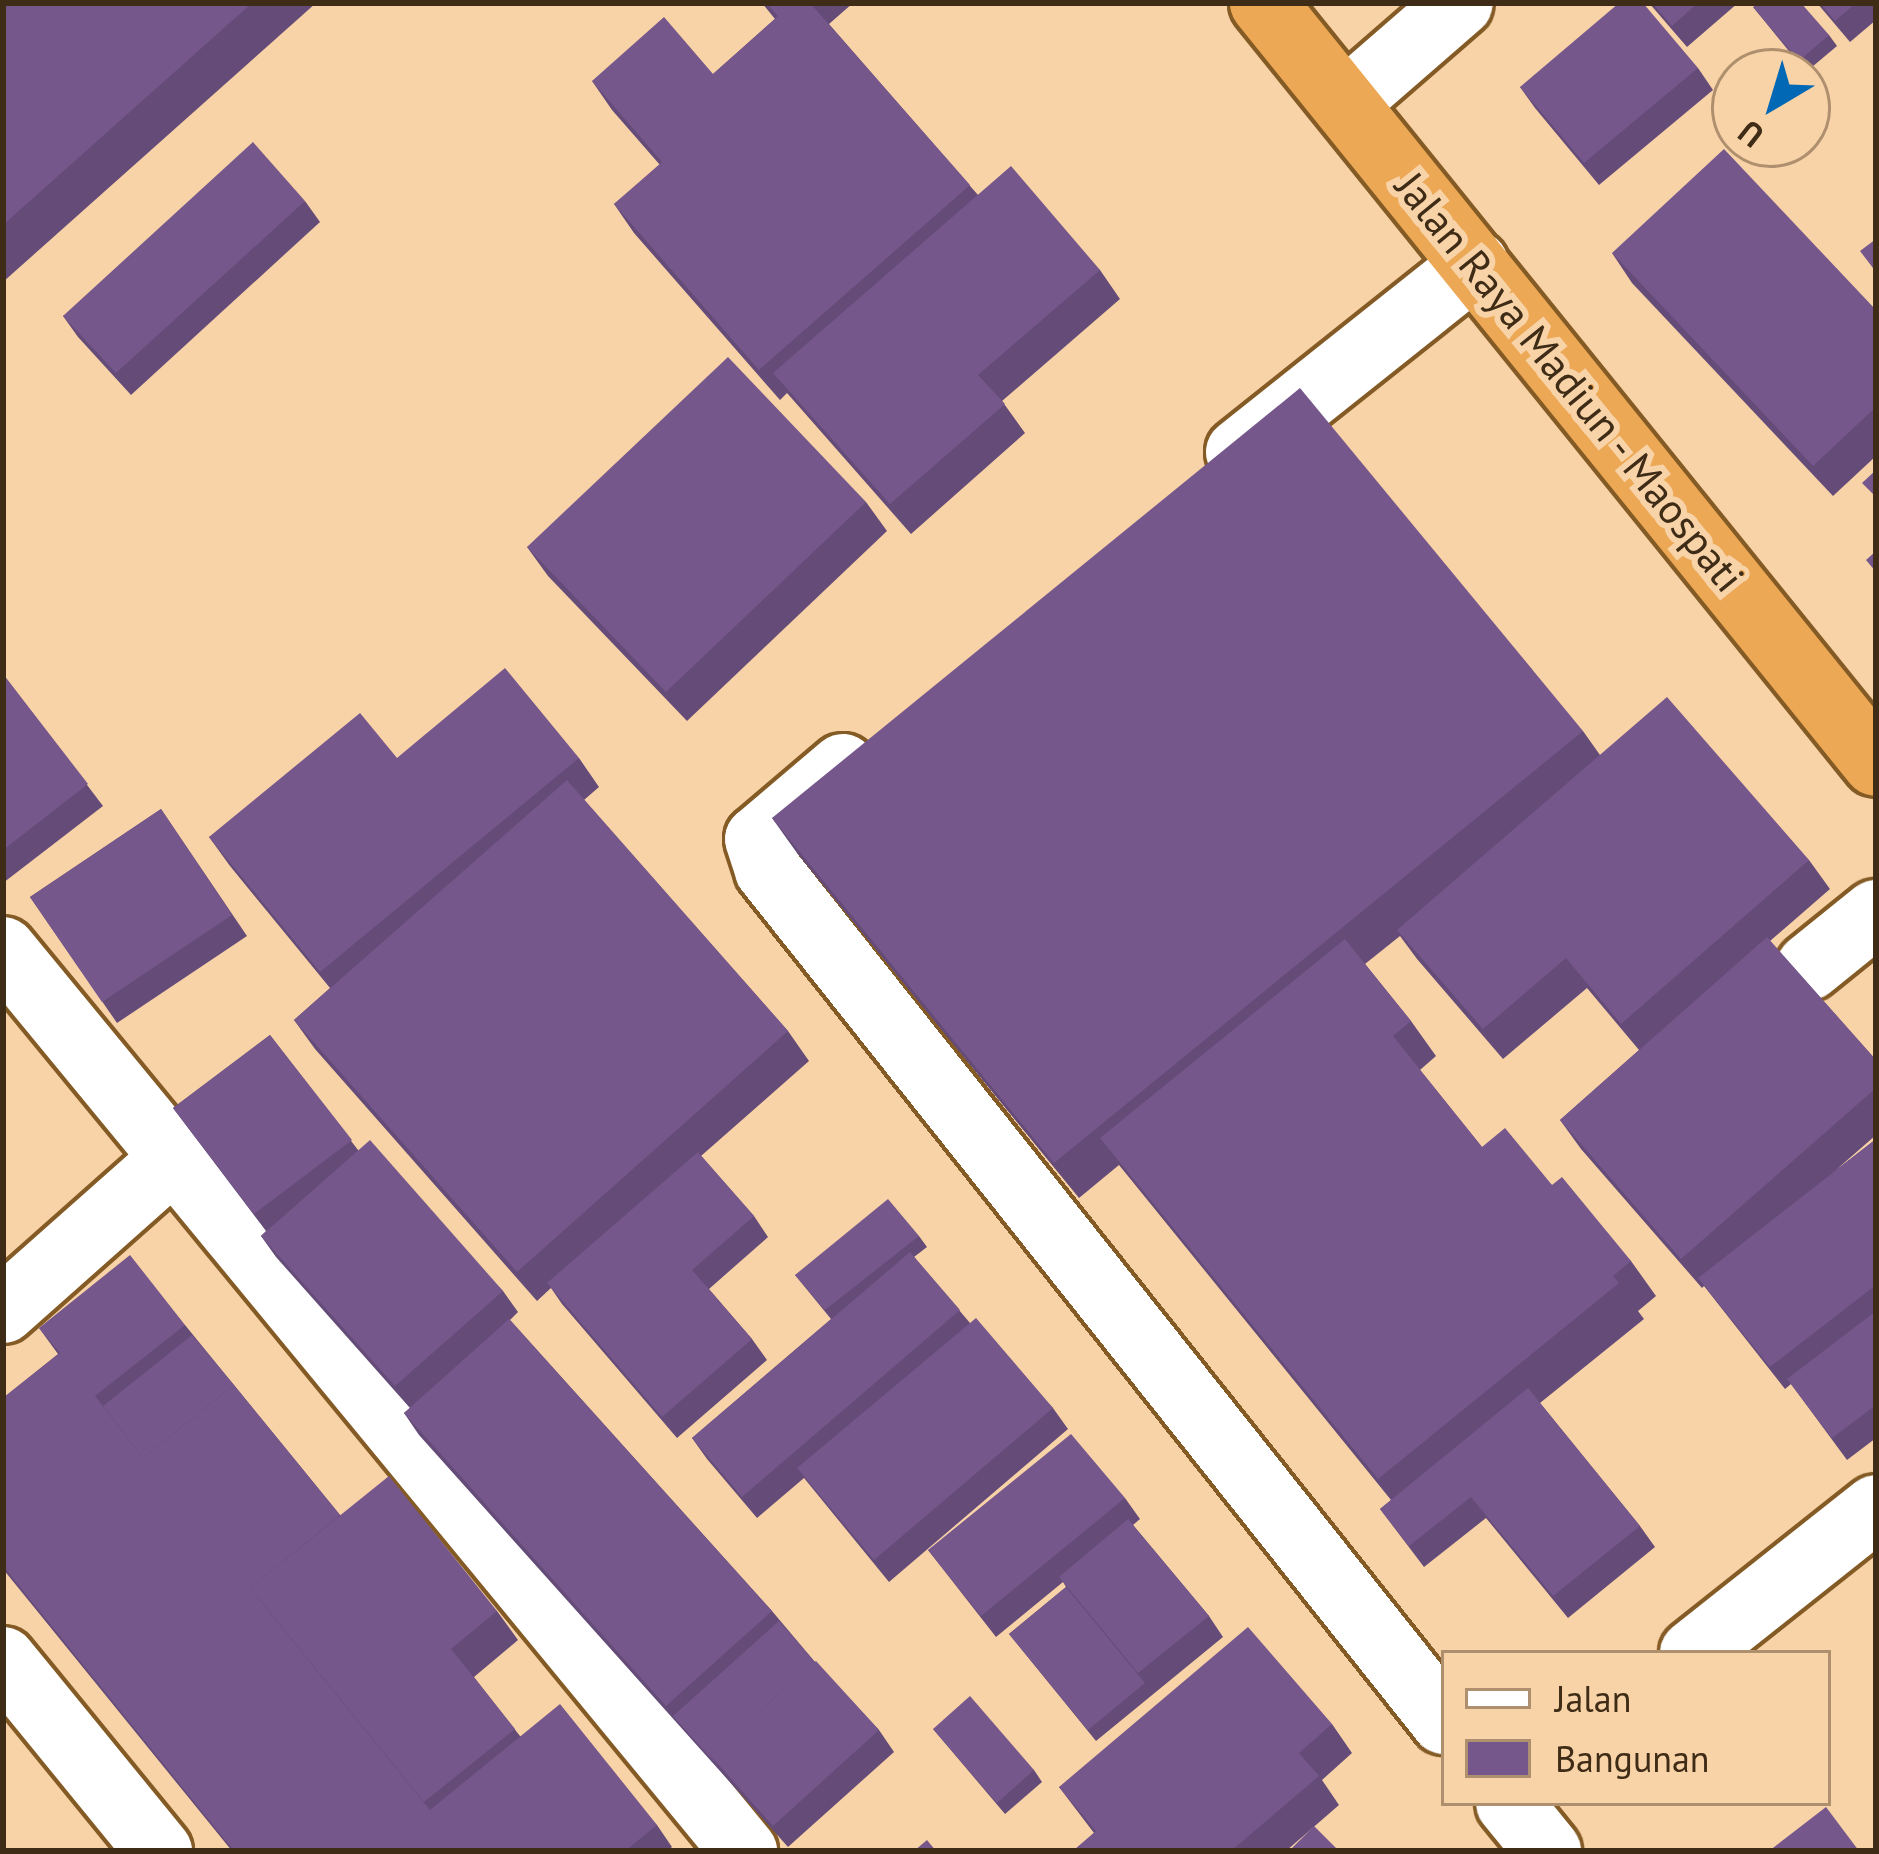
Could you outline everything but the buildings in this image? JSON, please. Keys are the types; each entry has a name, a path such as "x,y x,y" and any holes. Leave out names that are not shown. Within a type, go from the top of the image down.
{"highway":[{"name":"Jalan Raya Madiun - Maospati","path":"1264,3 1876,763"}],"street":[{"path":"1346,103 1460,3"},
{"path":"1194,488 1475,264"},
{"path":"895,726 758,839 768,870 1441,1717"},
{"path":"1809,967 1876,913"},
{"path":"3,950 744,1851"},
{"path":"3,1310 172,1160"},
{"path":"1697,1650 1876,1508"},
{"path":"3,1660 159,1851"},
{"path":"1511,1806 1548,1851"}]}
